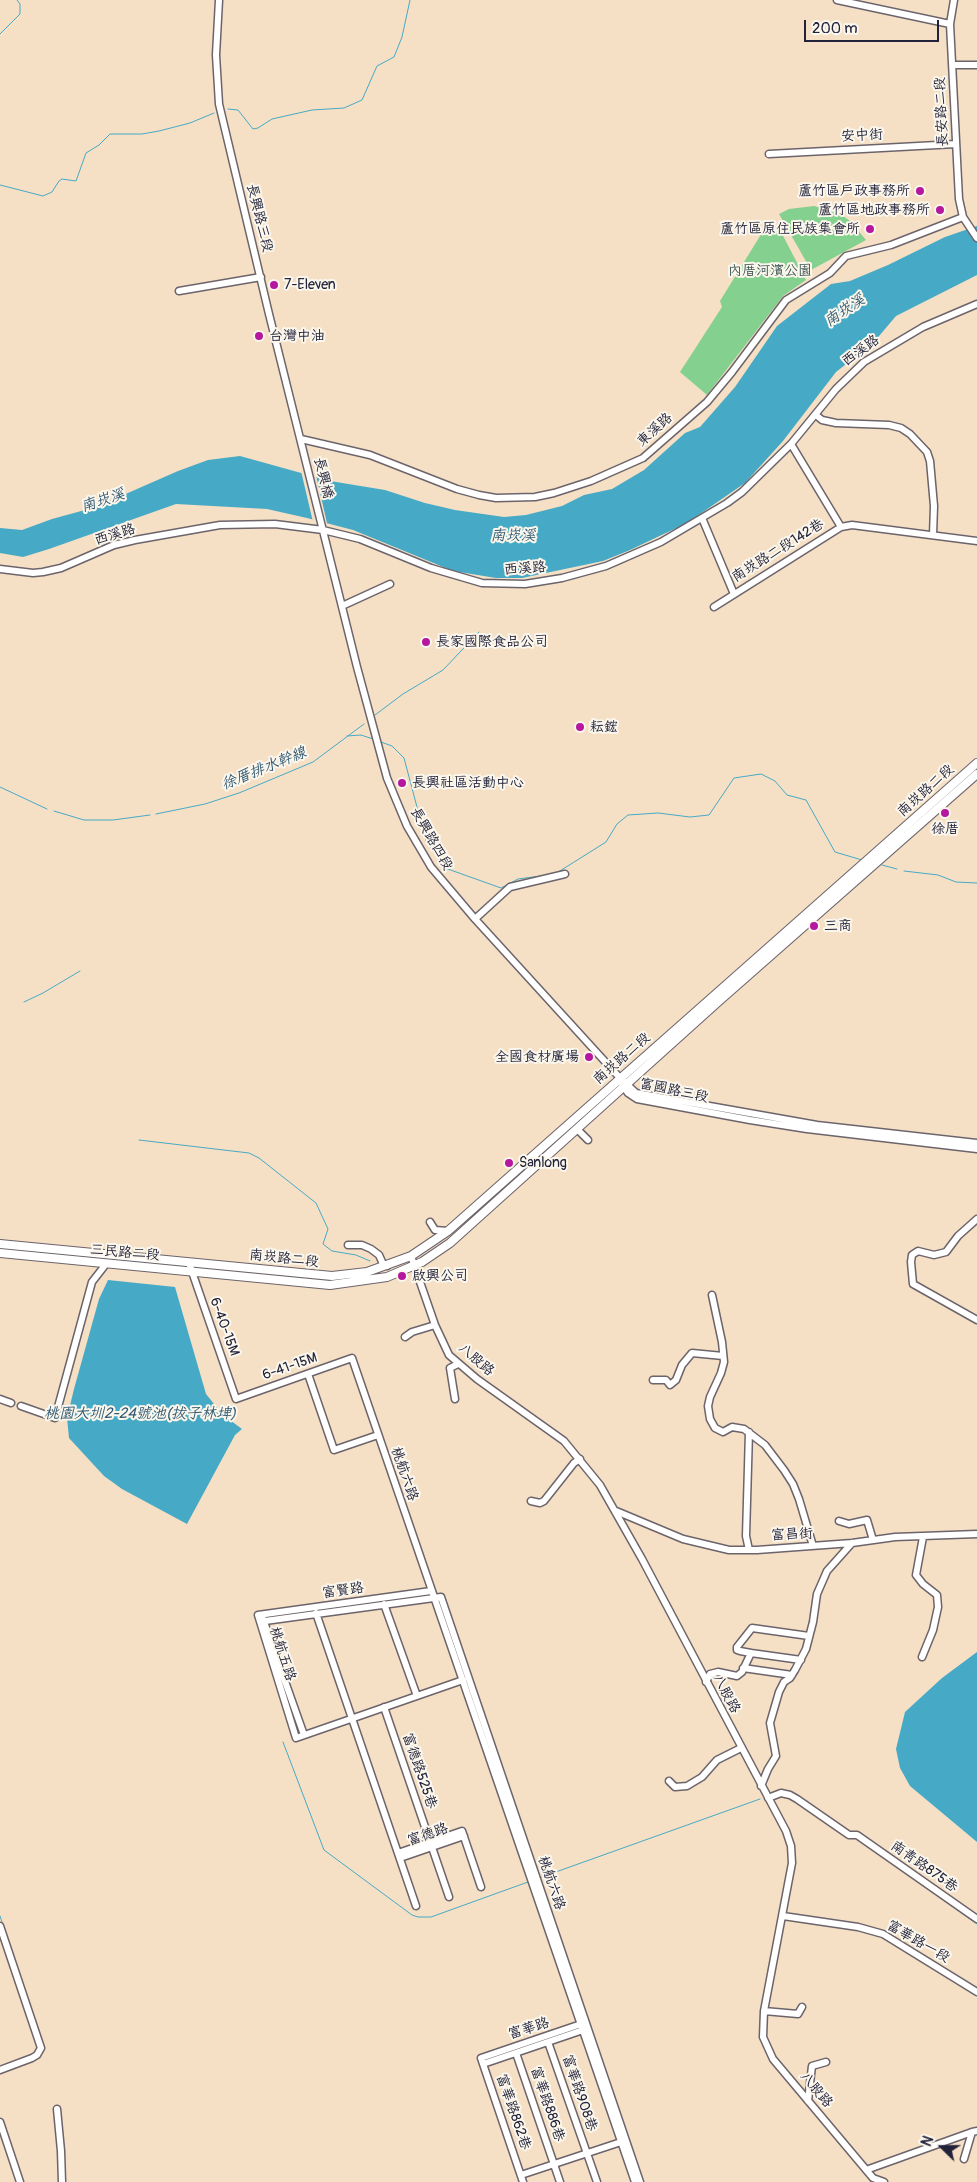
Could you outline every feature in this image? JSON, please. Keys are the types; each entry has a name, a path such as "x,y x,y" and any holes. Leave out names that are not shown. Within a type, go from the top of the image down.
{"main road":[{"name":"南崁路二段","path":"240,1267 332,1276 367,1272 411,1256 448,1232 977,763"},
{"name":"南崁路二段","path":"248,1278 330,1286 387,1277 433,1256 450,1243 977,774"},
{"name":"三民路二段","path":"0,1244 240,1267"},
{"name":"三民路二段","path":"0,1253 248,1278"}],"street":[{"name":"長興路三段","path":"220,0 216,55 219,104 301,439"},
{"path":"837,0 950,24"},
{"name":"長安路二段","path":"954,0 950,24 958,199 965,220 977,238"},
{"path":"953,65 977,64"},
{"name":"安中街","path":"769,154 956,144"},
{"name":"東溪路","path":"301,439 370,455 435,481 479,495 496,498 535,497 554,494 591,481 642,458 706,402 732,372 786,300 830,273 846,256 891,246 965,220"},
{"path":"179,291 261,277"},
{"name":"西溪路","path":"0,569 33,573 54,570 114,545 220,525 275,524 322,527 380,546 454,576 482,583 536,583 562,578 606,566 661,542 742,492 791,444 851,373 871,357 922,327 977,304"},
{"path":"816,415 822,420 836,423 889,425 901,428 910,434 927,452 930,461 934,506 932,535"},
{"name":"長興橋","path":"301,439 322,527"},
{"path":"791,444 841,526"},
{"path":"702,518 734,594"},
{"name":"南崁路二段142巷","path":"714,607 841,526 852,525 977,541"},
{"name":"長興路四段","path":"322,527 393,797 407,826 430,867 620,1078"},
{"path":"342,606 390,584"},
{"path":"475,919 510,887 565,874"},
{"name":"富國路三段","path":"620,1078 628,1093 643,1100 759,1122 954,1143 977,1143"},
{"path":"577,1129 588,1140"},
{"name":"富國路三段","path":"954,1143 977,1149"},
{"path":"977,1219 958,1236 946,1252 934,1255 918,1251 912,1255 911,1262 913,1284 977,1320"},
{"path":"430,1222 435,1230 448,1232"},
{"path":"348,1245 362,1245 371,1249 379,1255 383,1264 387,1266"},
{"name":"八股路","path":"411,1256 443,1346 458,1364 564,1441 600,1485 789,1838 792,1854 783,1916 764,2011 763,2036 768,2052 808,2101 873,2178 884,2182"},
{"name":"6-40-15M","path":"189,1263 236,1399"},
{"path":"21,1406 55,1418 92,1282 106,1264"},
{"path":"712,1295 724,1356 721,1373 710,1397 708,1406 710,1419 715,1428 723,1432 732,1428 749,1432 766,1445 784,1470 799,1499 813,1546"},
{"path":"405,1337 412,1332 435,1325"},
{"path":"653,1380 659,1378 666,1380 670,1384 676,1380 682,1365 692,1353 724,1356"},
{"name":"6-41-15M","path":"236,1399 352,1358"},
{"name":"桃航六路","path":"352,1358 584,2026"},
{"path":"455,1399 450,1368 458,1364"},
{"path":"308,1374 334,1450 378,1435"},
{"path":"0,1400 11,1403"},
{"path":"749,1432 746,1536 749,1550"},
{"path":"531,1501 540,1503 544,1501 574,1463 580,1459"},
{"name":"富昌街","path":"615,1511 683,1539 718,1548 749,1550 852,1543 895,1537 977,1534"},
{"path":"839,1520 849,1524 867,1520 872,1540"},
{"path":"922,1656 933,1630 938,1607 937,1594 923,1584 916,1575 924,1537"},
{"path":"761,1786 776,1756 770,1723 773,1710 784,1682 792,1675 801,1660 809,1636 817,1594 827,1571 852,1543"},
{"name":"桃航六路","path":"433,1594 441,1597 623,2141 635,2182"},
{"name":"富賢路","path":"265,1621 384,1604 433,1594"},
{"name":"富賢路","path":"258,1615 433,1594"},
{"path":"384,1604 416,1696"},
{"path":"316,1614 416,1906"},
{"name":"桃航五路","path":"258,1615 265,1621 304,1735 296,1738 258,1615"},
{"path":"801,1660 737,1650 752,1628 809,1636"},
{"path":"706,1682 710,1674 718,1672 737,1676 751,1653"},
{"path":"743,1668 792,1675"},
{"path":"304,1735 463,1680"},
{"name":"富德路525巷","path":"384,1707 449,1897"},
{"path":"669,1781 675,1787 687,1786 702,1777 717,1760 741,1748"},
{"name":"南青路875巷","path":"768,1798 781,1794 790,1794 849,1835 857,1835 977,1920"},
{"name":"富德路","path":"399,1855 463,1834 482,1887"},
{"name":"富華路一段","path":"783,1916 858,1927 883,1934 977,1992"},
{"path":"0,1926 41,2048 37,2055 32,2058 0,2070"},
{"path":"764,2011 798,2014 802,2007"},
{"name":"富華路","path":"482,2061 516,2053 548,2042 584,2026"},
{"name":"富華路","path":"482,2061 584,2026"},
{"name":"富華路908巷","path":"548,2042 597,2182"},
{"name":"富華路886巷","path":"516,2053 560,2182"},
{"name":"富華路862巷","path":"482,2061 522,2178"},
{"path":"808,2101 812,2066 826,2062"},
{"path":"57,2108 62,2182"},
{"path":"0,2122 20,2182"},
{"path":"866,2170 975,2132"},
{"path":"964,2159 975,2132"},
{"path":"522,2178 554,2164 623,2141"},
{"name":"桃航六路","path":"623,2141 640,2182"}],"green space":[{"path":"814,206 839,213 850,221 866,240 811,270 779,214 789,209"},
{"name":"內厝河濱公園","path":"768,223 779,228 806,280 783,296 707,395 680,372 722,307 720,301"}],"water":[{"name":"南崁溪","path":"977,226 977,275 896,316 874,342 836,372 783,441 745,483 687,523 603,561 522,578 496,578 453,571 353,530 307,518 267,509 176,504 23,557 0,553 0,528 22,530 52,519 96,507 208,460 240,456 330,481 385,490 425,503 455,510 504,517 526,515 562,506 584,495 612,489 644,470 685,433 700,427 735,387 777,326 831,284 850,281 945,237"},
{"name":"桃園大圳2-24號池(拔子林埤)","path":"108,1280 175,1287 206,1394 223,1415 242,1429 235,1435 187,1524 122,1489 104,1476 69,1438 67,1418 74,1389 99,1299"},
{"path":"977,1652 977,1842 910,1786 900,1768 896,1749 905,1712 942,1678"}],"pier":[{"path":"301,471 316,475 327,523 313,522"}],"waterway":[{"path":"0,34 20,14 20,4 17,0"},
{"path":"228,109 238,110 253,129 272,119 312,110 344,108 362,100 377,66 394,57 402,37 410,0"},
{"path":"0,185 43,196 52,192 62,179 76,181 86,153 99,145 110,134 142,134 159,131 190,123 214,113"},
{"path":"375,715 403,694 443,670 479,632"},
{"name":"徐厝排水幹線","path":"156,814 205,804 239,793 313,762 364,724"},
{"name":"徐厝排水幹線","path":"347,736 361,735 373,739"},
{"name":"徐厝排水幹線","path":"381,742 392,746 404,758 426,841 445,868 501,888 518,879 548,875"},
{"name":"徐厝排水幹線","path":"555,874 606,842 617,824 628,815 658,813 690,817 709,815 734,778 761,774 775,781 787,795 806,800 835,852 862,860"},
{"name":"徐厝排水幹線","path":"0,787 47,809"},
{"name":"徐厝排水幹線","path":"54,811 84,820 113,820 150,815"},
{"name":"徐厝排水幹線","path":"882,865 897,869"},
{"name":"徐厝排水幹線","path":"904,871 938,875 956,882 977,883"},
{"path":"24,1002 80,971"},
{"path":"139,1140 249,1153 259,1158 316,1203 328,1229 323,1244 332,1251 356,1255 370,1261"},
{"path":"283,1742 324,1850 412,1915 431,1917 528,1882"},
{"path":"539,1878 760,1799"},
{"path":"859,1840 977,1924"},
{"path":"0,1916 43,2048"}],"place":[{"name":"蘆竹區戶政事務所","path":"920,191"},
{"name":"蘆竹區地政事務所","path":"940,210"},
{"name":"蘆竹區原住民族集會所","path":"870,229"},
{"name":"7-Eleven","path":"274,285"},
{"name":"台灣中油","path":"259,336"},
{"name":"長家國際食品公司","path":"426,642"},
{"name":"耘鋐","path":"580,727"},
{"name":"長興社區活動中心","path":"402,783"},
{"name":"徐厝","path":"945,813"},
{"name":"三商","path":"814,926"},
{"name":"全國食材廣場","path":"589,1057"},
{"name":"Sanlong","path":"509,1163"},
{"name":"啟興公司","path":"402,1276"}]}
